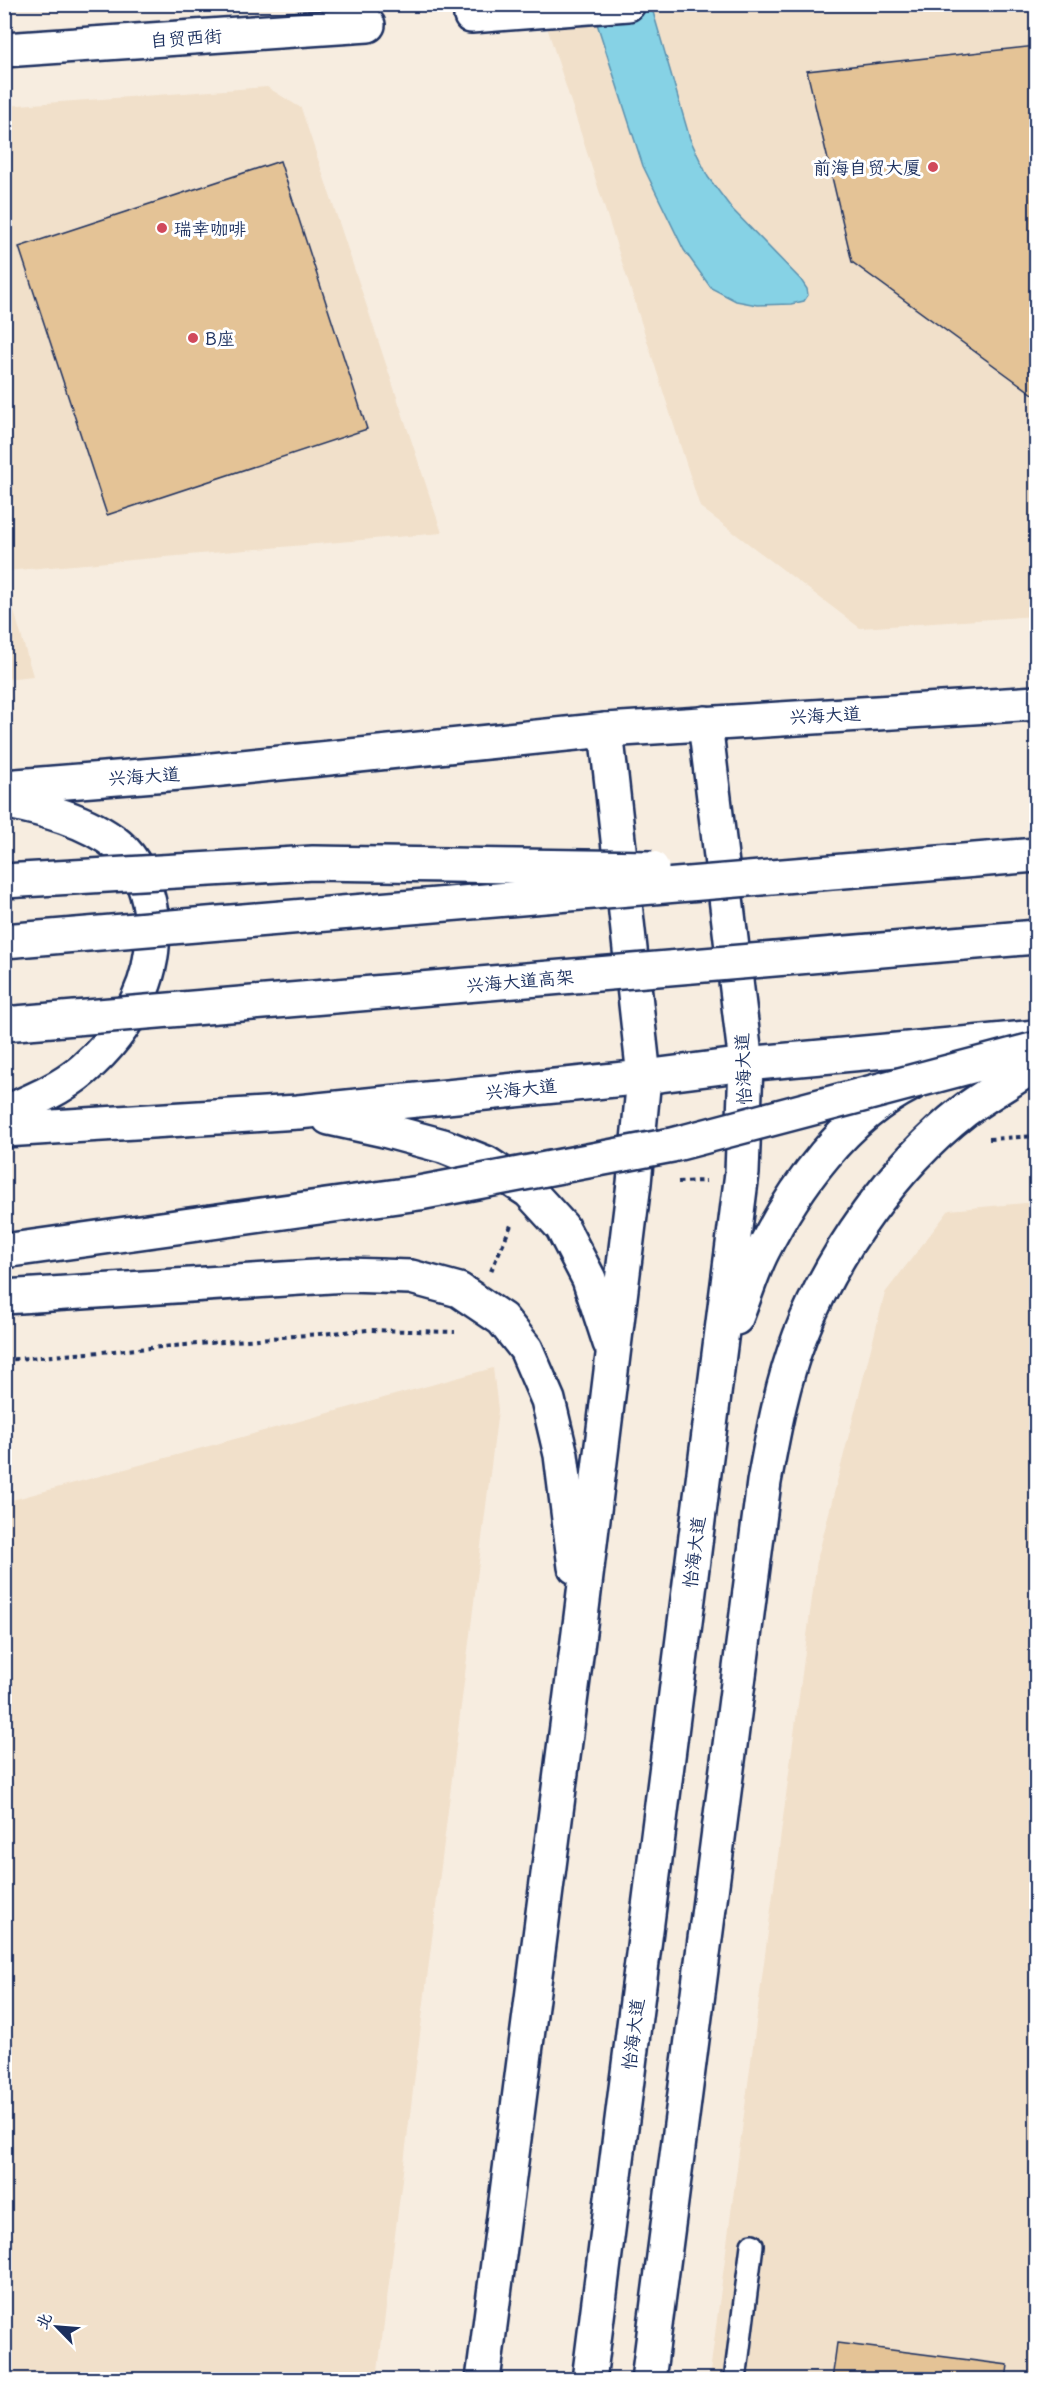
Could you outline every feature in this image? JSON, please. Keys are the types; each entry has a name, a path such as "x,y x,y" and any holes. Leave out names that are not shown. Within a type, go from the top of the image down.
{"main road":[{"path":"471,16 628,4"},
{"name":"自贸西街","path":"4,50 368,25"},
{"name":"兴海大道","path":"4,787 192,772 606,730 1036,703"},
{"name":"怡海大道","path":"589,2379 742,1173 746,1064 705,723"},
{"path":"483,2379 581,1617 644,1077 606,730"},
{"path":"4,801 64,817 97,831 119,846 136,866 148,895 153,927 149,969 139,1000 113,1040 82,1070 40,1097 4,1113"},
{"path":"4,941 1036,855"},
{"path":"4,881 312,863 843,871"},
{"name":"兴海大道高架","path":"4,1024 1036,938"},
{"name":"兴海大道","path":"4,1130 298,1112 644,1077 746,1064 1036,1037"},
{"path":"717,1367 762,1251 796,1190 845,1133 891,1094 1003,1040"},
{"path":"4,1251 419,1192 672,1146 1036,1049"},
{"path":"648,2379 762,1493 779,1404 800,1336 830,1271 867,1213 909,1163 964,1112 1036,1064"},
{"path":"298,1112 384,1130 443,1146 486,1163 529,1191 562,1227 590,1279 613,1351"},
{"path":"4,1297 346,1275 411,1277 459,1290 502,1319 526,1349 548,1400 561,1455 581,1617"}],"lane":[{"path":"735,2379 752,2245"}],"path":[{"path":"4,1360 368,1330 466,1332 516,1212 535,1198"}],"shaded area":[{"path":"540,5 1036,5 1036,616 860,628 700,507"},
{"path":"267,87 301,108 442,533 5,571 5,106"},
{"path":"5,580 33,676 5,679"},
{"path":"1036,1202 1036,2379 709,2380 817,1560 885,1293 949,1210"},
{"path":"493,1368 498,1410 377,2379 5,2379 5,1502"}],"water":[{"path":"591,5 651,5 690,139 708,177 732,209 801,280 808,295 804,301 791,304 757,305 736,301 711,288 684,250 643,166"}],"building":[{"name":"前海自贸大厦","path":"1036,46 1036,394 1033,394 852,262 807,71"},
{"name":"B座","path":"280,161 367,429 107,515 19,247"},
{"path":"837,2343 1008,2365 1006,2380 832,2380"}],"place":[{"name":"前海自贸大厦","path":"933,167"},
{"name":"瑞幸咖啡","path":"162,228"},
{"name":"B座","path":"193,338"}]}
